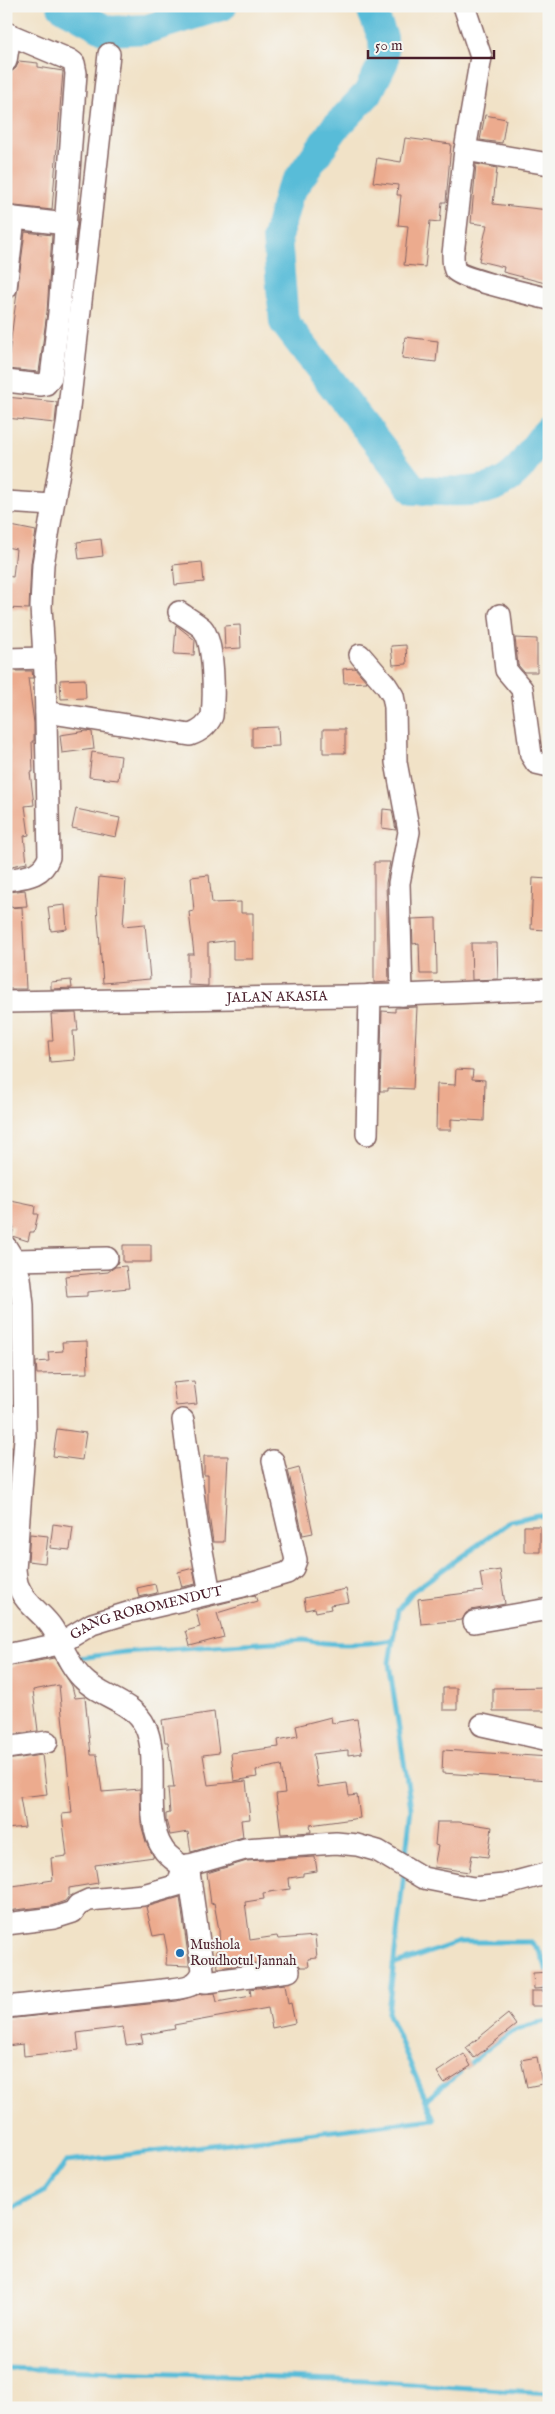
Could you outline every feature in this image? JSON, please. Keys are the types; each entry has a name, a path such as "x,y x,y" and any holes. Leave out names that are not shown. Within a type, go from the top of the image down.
{"street":[{"path":"464,6 481,58 465,150 453,254 454,269 459,274 549,299"},
{"path":"6,61 8,34 70,60 76,68 66,224 52,377 46,384 41,385 6,381"},
{"path":"6,880 36,874 42,870 49,857 45,658 41,607 43,564 68,416 109,54"},
{"path":"465,150 549,164"},
{"path":"6,288 10,217 66,224"},
{"path":"6,502 52,505"},
{"path":"46,712 190,735 200,732 207,725 213,710 210,648 202,628 179,612"},
{"path":"500,615 506,670 522,689 530,756 536,764 549,766"},
{"path":"360,655 386,685 393,696 395,706 396,762 409,832 399,883 402,995"},
{"path":"6,659 45,658"},
{"name":"JALAN AKASIA","path":"6,1002 402,995 549,989"},
{"path":"367,1134 370,995"},
{"path":"107,1258 10,1254 20,1278 23,1305 25,1438 14,1490 15,1570 19,1588 27,1602 52,1628 82,1679 115,1699 138,1716 144,1724 151,1751 155,1827 162,1850 185,1866 203,1970 198,1981"},
{"path":"183,1420 198,1530 210,1593"},
{"name":"GANG ROROMENDUT","path":"6,1655 60,1644 92,1624 287,1573 293,1568 296,1560 273,1461"},
{"path":"474,1622 549,1609"},
{"path":"482,1725 549,1740"},
{"path":"6,1748 47,1742"},
{"path":"185,1866 245,1849 336,1843 357,1845 378,1851 423,1878 473,1888 504,1886 549,1873"},
{"path":"6,1924 54,1918 73,1912 78,1905 89,1900 143,1894 178,1885 185,1866"},
{"path":"6,2007 163,1990 188,1986 198,1981 206,1982 289,1972"}],"building":[{"path":"19,61 38,63 38,67 63,71 52,210 6,205 6,111 11,72 16,68"},
{"path":"485,115 506,119 502,143 480,140"},
{"path":"405,138 451,144 446,202 442,202 440,222 430,221 425,267 404,265 408,226 398,225 401,195 397,195 398,185 373,182 377,158 401,162"},
{"path":"476,164 497,168 493,204 549,210 549,284 503,272 504,267 479,261 487,225 471,223"},
{"path":"25,232 52,235 47,312 39,372 7,369"},
{"path":"405,337 438,341 436,362 402,358"},
{"path":"6,397 57,402 55,423 6,418"},
{"path":"6,525 36,531 31,563 29,609 6,608 6,576 13,577 16,549 6,547"},
{"path":"101,539 103,556 79,559 77,542"},
{"path":"202,562 204,582 175,585 173,565"},
{"path":"176,625 195,640 194,655 174,654"},
{"path":"240,625 241,648 225,649 224,626"},
{"path":"515,638 537,639 537,672 524,672 518,665"},
{"path":"406,645 407,664 393,665 391,646"},
{"path":"355,668 367,682 344,683 343,669"},
{"path":"6,671 32,671 33,678 28,678 34,723 34,741 32,741 33,772 30,772 34,805 25,806 29,835 24,836 27,863 6,867 6,750 10,750 6,720"},
{"path":"85,679 86,698 61,699 60,680"},
{"path":"278,727 279,746 252,747 252,728"},
{"path":"323,729 345,729 345,753 323,753"},
{"path":"92,732 94,749 62,753 60,735"},
{"path":"92,752 121,756 118,780 89,777"},
{"path":"76,809 120,818 116,837 72,828"},
{"path":"383,809 392,810 396,830 382,828"},
{"path":"374,862 390,862 386,883 389,982 374,983"},
{"path":"209,875 212,903 241,902 241,913 253,913 253,959 233,959 233,940 208,943 208,986 188,985 188,954 194,954 189,912 194,911 191,877"},
{"path":"99,877 126,880 123,926 145,924 150,979 103,983 97,907"},
{"path":"533,878 548,879 546,930 531,929"},
{"path":"25,890 27,906 11,907 9,892"},
{"path":"65,905 67,929 51,931 48,907"},
{"path":"22,907 26,989 8,989 6,908"},
{"path":"436,918 437,974 420,974 419,943 413,944 412,919"},
{"path":"471,943 497,943 498,979 472,980"},
{"path":"71,980 72,988 51,989 51,982"},
{"path":"417,1007 413,1089 388,1088 388,1091 380,1091 382,1011 395,1012 395,1008"},
{"path":"76,1013 78,1031 73,1031 75,1060 50,1062 48,1041 53,1041 51,1014"},
{"path":"456,1069 473,1070 472,1079 485,1080 484,1121 451,1119 451,1130 436,1130 437,1084 455,1085"},
{"path":"6,1200 35,1206 34,1214 38,1214 34,1232 30,1232 28,1241 12,1236 14,1227 6,1225"},
{"path":"123,1245 151,1245 151,1262 123,1262"},
{"path":"126,1266 129,1288 87,1292 87,1296 67,1297 65,1276 108,1272 115,1267"},
{"path":"87,1341 88,1373 37,1374 36,1362 49,1361 48,1352 63,1351 62,1342"},
{"path":"194,1381 197,1404 176,1406 173,1383"},
{"path":"57,1429 86,1433 82,1460 53,1456"},
{"path":"6,1447 12,1447 9,1487 6,1487"},
{"path":"204,1456 228,1456 224,1542 213,1542 208,1509 208,1475 204,1475"},
{"path":"299,1467 313,1533 303,1535 288,1470"},
{"path":"53,1524 73,1527 70,1550 50,1548"},
{"path":"524,1526 540,1526 540,1552 524,1552"},
{"path":"30,1534 48,1536 45,1563 28,1561"},
{"path":"193,1568 196,1584 182,1587 178,1572"},
{"path":"500,1570 505,1604 471,1610 466,1613 462,1620 421,1624 418,1599 483,1591 480,1573"},
{"path":"155,1584 157,1593 139,1597 137,1588"},
{"path":"346,1589 349,1602 330,1605 331,1609 316,1612 315,1608 306,1610 304,1598"},
{"path":"255,1595 257,1601 217,1613 224,1637 190,1646 186,1631 200,1627 196,1610"},
{"path":"54,1658 72,1686 75,1698 85,1697 91,1755 97,1755 102,1792 140,1789 141,1824 146,1842 154,1857 95,1865 98,1883 69,1888 69,1896 65,1901 51,1906 6,1911 6,1887 53,1880 51,1858 67,1856 62,1814 72,1813 59,1685 33,1690 38,1731 6,1735 6,1667"},
{"path":"549,1687 549,1711 493,1711 493,1688"},
{"path":"443,1688 457,1688 457,1710 443,1710"},
{"path":"214,1712 219,1753 203,1755 208,1785 246,1781 250,1819 241,1820 243,1837 191,1852 188,1832 170,1835 166,1820 166,1814 170,1813 168,1788 174,1788 168,1742 165,1742 162,1720"},
{"path":"331,1717 332,1723 357,1719 362,1753 348,1755 348,1750 313,1754 318,1787 347,1783 349,1796 357,1795 360,1818 310,1825 311,1832 281,1834 276,1794 285,1793 281,1765 256,1770 257,1777 234,1781 231,1753 279,1747 278,1740 298,1736 296,1726"},
{"path":"443,1750 549,1757 549,1780 442,1773"},
{"path":"42,1755 47,1794 20,1797 25,1827 6,1829 6,1760"},
{"path":"437,1822 459,1822 492,1827 488,1857 472,1855 469,1872 434,1867 438,1846 435,1845"},
{"path":"315,1857 317,1871 289,1878 290,1889 263,1893 264,1899 245,1902 250,1940 277,1936 278,1939 315,1936 317,1958 308,1959 309,1967 301,1967 294,1960 287,1959 218,1968 216,1951 220,1950 219,1930 214,1903 211,1904 207,1873 247,1861"},
{"path":"180,1897 189,1966 166,1965 167,1950 164,1934 153,1936 146,1907"},
{"path":"549,1972 549,1988 534,1989 533,1973"},
{"path":"285,1984 288,2004 291,2003 295,2023 272,2028 268,2008 174,2025 175,2029 141,2035 143,2043 126,2045 123,2027 77,2033 79,2050 24,2056 23,2044 6,2046 6,2019 177,2001 200,1994 215,1993 217,2002 251,1996 250,1989"},
{"path":"531,1991 546,1991 546,2006 531,2006"},
{"path":"508,2014 516,2025 474,2058 466,2048"},
{"path":"464,2054 471,2066 444,2083 437,2072"},
{"path":"537,2057 542,2084 527,2087 521,2060"}],"waterway":[{"path":"62,6 108,31 147,29 222,6"},
{"path":"370,6 383,38 384,61 368,93 334,129 289,193 277,238 284,322 414,490 467,491 493,487 515,473 549,430"},
{"path":"405,1862 411,1808 389,1663 398,1610 413,1591 511,1521 537,1515 549,1517"},
{"path":"75,1655 80,1658 124,1652 304,1640 348,1644 393,1640"},
{"path":"6,2212 45,2191 66,2162 434,2119 388,2012 404,1873"},
{"path":"393,1965 459,1942 531,1942 543,1959 547,1972 549,1992"},
{"path":"466,2067 504,2036 513,2031 535,2023 549,2021"},
{"path":"426,2100 460,2072"},
{"path":"6,2368 363,2381 549,2393"}],"place":[{"name":"Mushola Roudhotul Jannah","path":"180,1953"}]}
